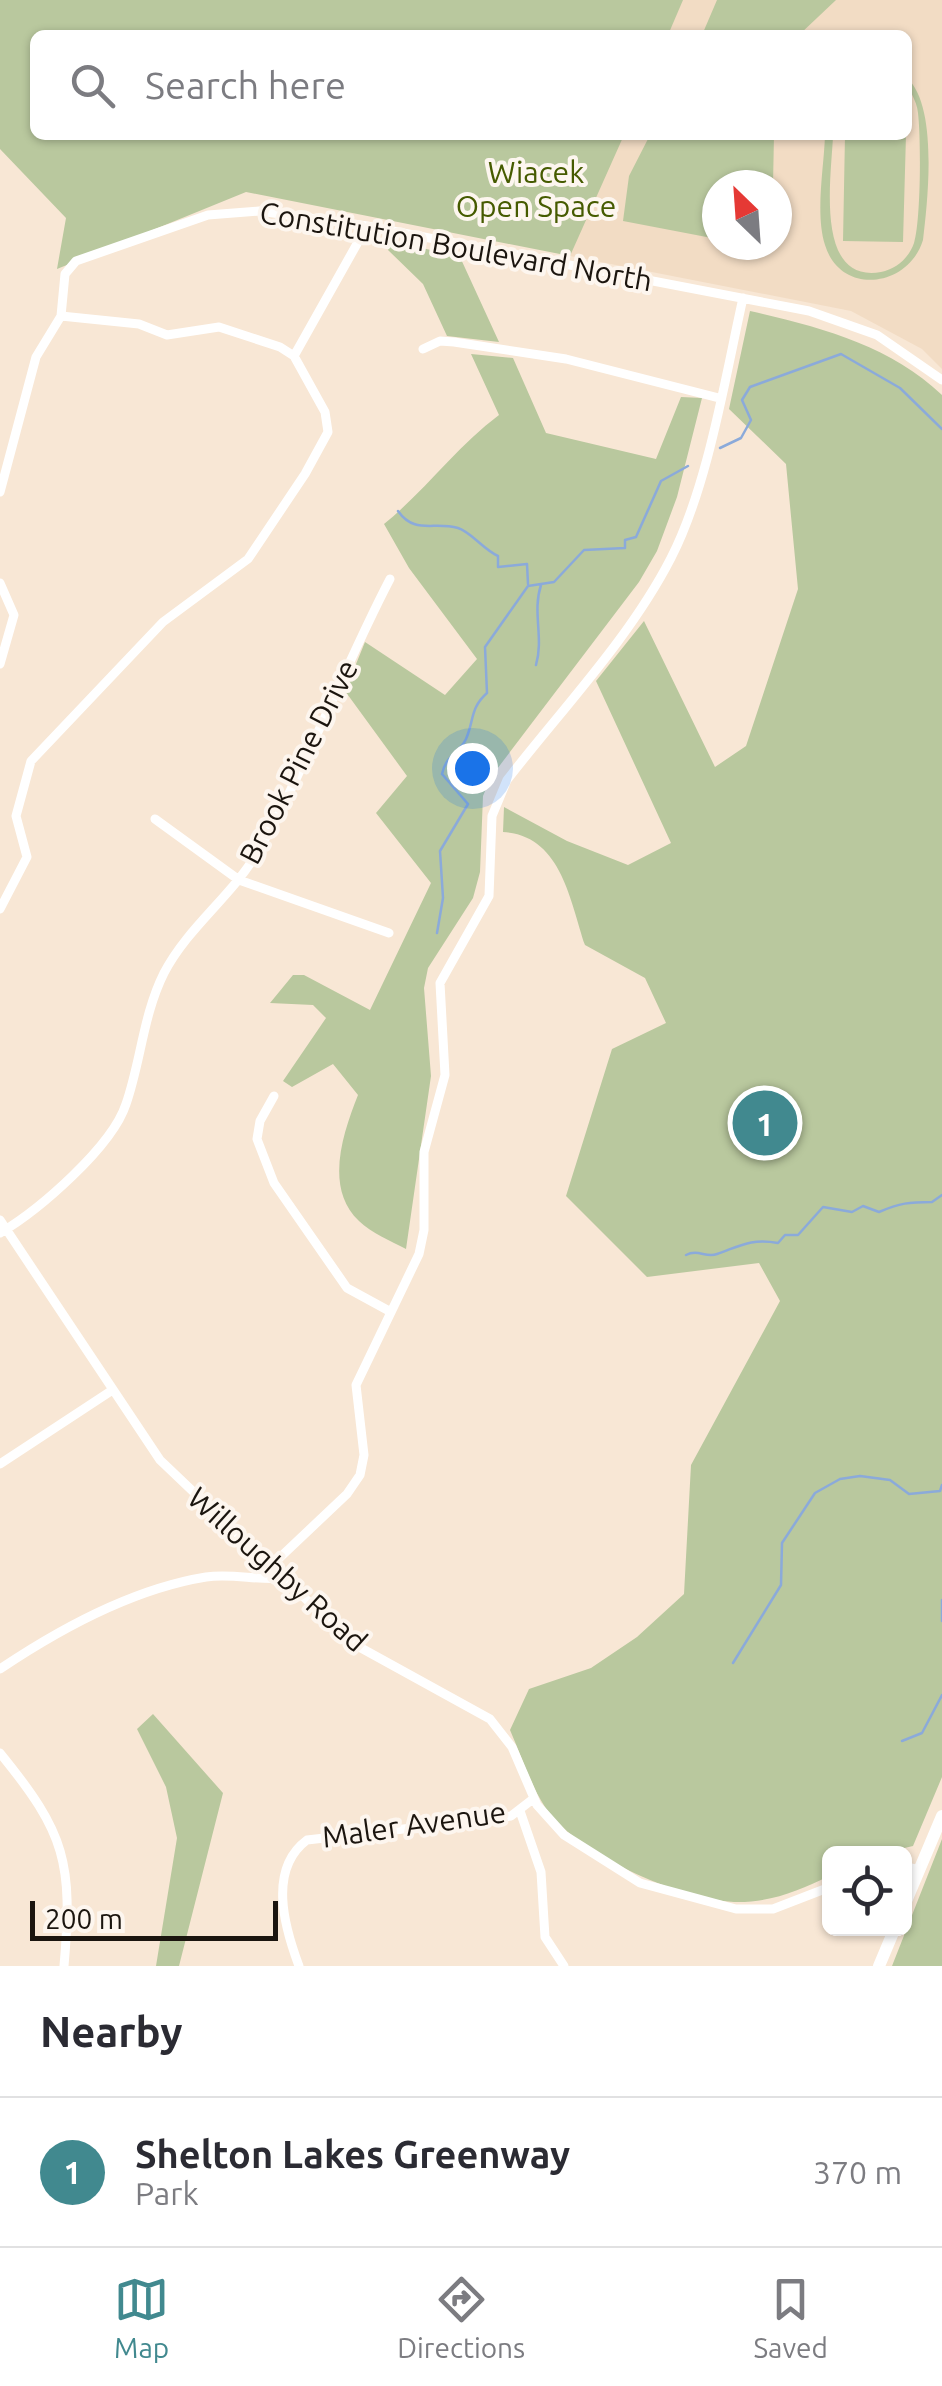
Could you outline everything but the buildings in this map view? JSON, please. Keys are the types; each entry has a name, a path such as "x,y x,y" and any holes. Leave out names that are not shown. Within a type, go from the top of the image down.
{"main road":[{"path":"912,1888 942,1816"},
{"path":"880,1966 892,1936"}],"street":[{"name":"Constitution Boulevard North","path":"61,316 65,274 76,261 208,214 259,210 367,226 744,298 853,325 896,346 942,380"},
{"path":"294,356 367,226"},
{"path":"252,1576 339,1502 360,1476 363,1442 356,1385 414,1268 423,1238 424,1152 446,1074 440,983 490,896 495,803 507,780 663,572 694,496 744,298"},
{"path":"0,492 36,357 61,316 139,324 167,335 219,327 294,356 324,412 328,432 306,474 248,558 163,622 31,761 16,816 27,856 0,909"},
{"path":"423,349 440,341 550,356 719,398"},
{"name":"Brook Pine Drive","path":"2,1228 93,1156 116,1129 164,974 194,926 239,880 280,814 390,579"},
{"path":"0,583 14,615 0,664"},
{"path":"155,819 239,880 389,933"},
{"path":"274,1096 260,1121 257,1139 274,1183 348,1288 391,1312"},
{"name":"Willoughby Road","path":"2,1228 168,1469 352,1643 490,1719 512,1747 533,1799 564,1835 640,1883 736,1909 764,1910 822,1890"},
{"path":"0,1464 111,1391"},
{"path":"0,1668 81,1620 144,1596 205,1578 284,1578"},
{"path":"0,1753 34,1795 62,1847 69,1903 64,1966"},
{"name":"Maler Avenue","path":"299,1966 287,1921 283,1878 292,1854 307,1840 462,1824 520,1811 533,1799"},
{"path":"520,1811 541,1872 545,1937 564,1966"},
{"path":"912,1868 920,1870"}],"shaded area":[{"path":"678,0 942,0 942,369 922,349 851,311 570,256 618,140 912,140 912,30 664,30"}],"green space":[{"name":"Wiacek Open Space","path":"0,0 683,0 670,30 30,30 30,140 622,140 570,256 246,192 57,269 66,218 0,149"},
{"path":"717,0 836,0 804,30 704,30"},
{"path":"912,84 927,131 923,240 904,268 875,280 859,279 833,262 825,245 820,205 825,140 833,140 830,198 836,244 845,261 859,271 881,272 905,258 916,232 920,179"},
{"path":"647,140 774,140 773,170 702,170 702,236 623,221 629,176"},
{"path":"845,140 906,140 903,242 843,241"},
{"path":"393,241 460,257 499,342 447,336 423,284 388,250"},
{"path":"750,311 852,340 899,363 942,395 942,1777 913,1846 822,1846 822,1879 783,1895 734,1902 685,1893 658,1883 580,1841 545,1807 510,1730 529,1689 591,1668 637,1637 684,1594 691,1465 780,1301 759,1263 647,1277 566,1196 612,1049 666,1023 645,978 585,945 568,890 550,857 523,836 503,832 504,807 567,841 628,865 671,843 596,681 644,621 715,767 746,746 798,589 786,464 729,409"},
{"path":"471,354 513,358 546,433 656,459 681,397 702,398 677,497 657,551 639,582 491,777 483,796 480,872 473,898 428,968 424,988 431,1076 406,1249 359,1221 342,1193 342,1143 358,1095 333,1064 292,1087 283,1081 326,1018 313,1005 270,1003 293,975 304,975 370,1010 431,883 376,813 407,776 345,691 365,642 445,695 477,659 409,568 384,524 499,415"},
{"path":"153,1714 223,1793 179,1966 156,1966 177,1838 166,1787 137,1729"},
{"path":"942,1839 942,1966 892,1966 904,1936 912,1936 912,1915"}],"waterway":[{"path":"720,448 741,438 751,420 742,400 750,387 841,354 900,388 942,429"},
{"path":"437,933 443,898 440,851 468,804 442,774 466,739 475,709 487,693 485,647 528,586 554,582 584,550 625,548 625,540 636,537 661,481 688,466"},
{"path":"398,511 411,523 463,530 498,556 498,567 527,564 528,584"},
{"path":"536,665 541,585"},
{"path":"686,1255 713,1255 753,1242 778,1243 785,1235 798,1235 823,1207 852,1212 863,1206 879,1212 905,1204 932,1202 942,1195"},
{"path":"733,1663 781,1585 782,1543 815,1493 840,1479 860,1476 890,1480 909,1494 940,1491 942,1485"},
{"path":"942,1600 942,1621"},
{"path":"902,1741 922,1733 942,1695"}],"place":[{"name":"Shelton Lakes Greenway","path":"765,1123"}]}
